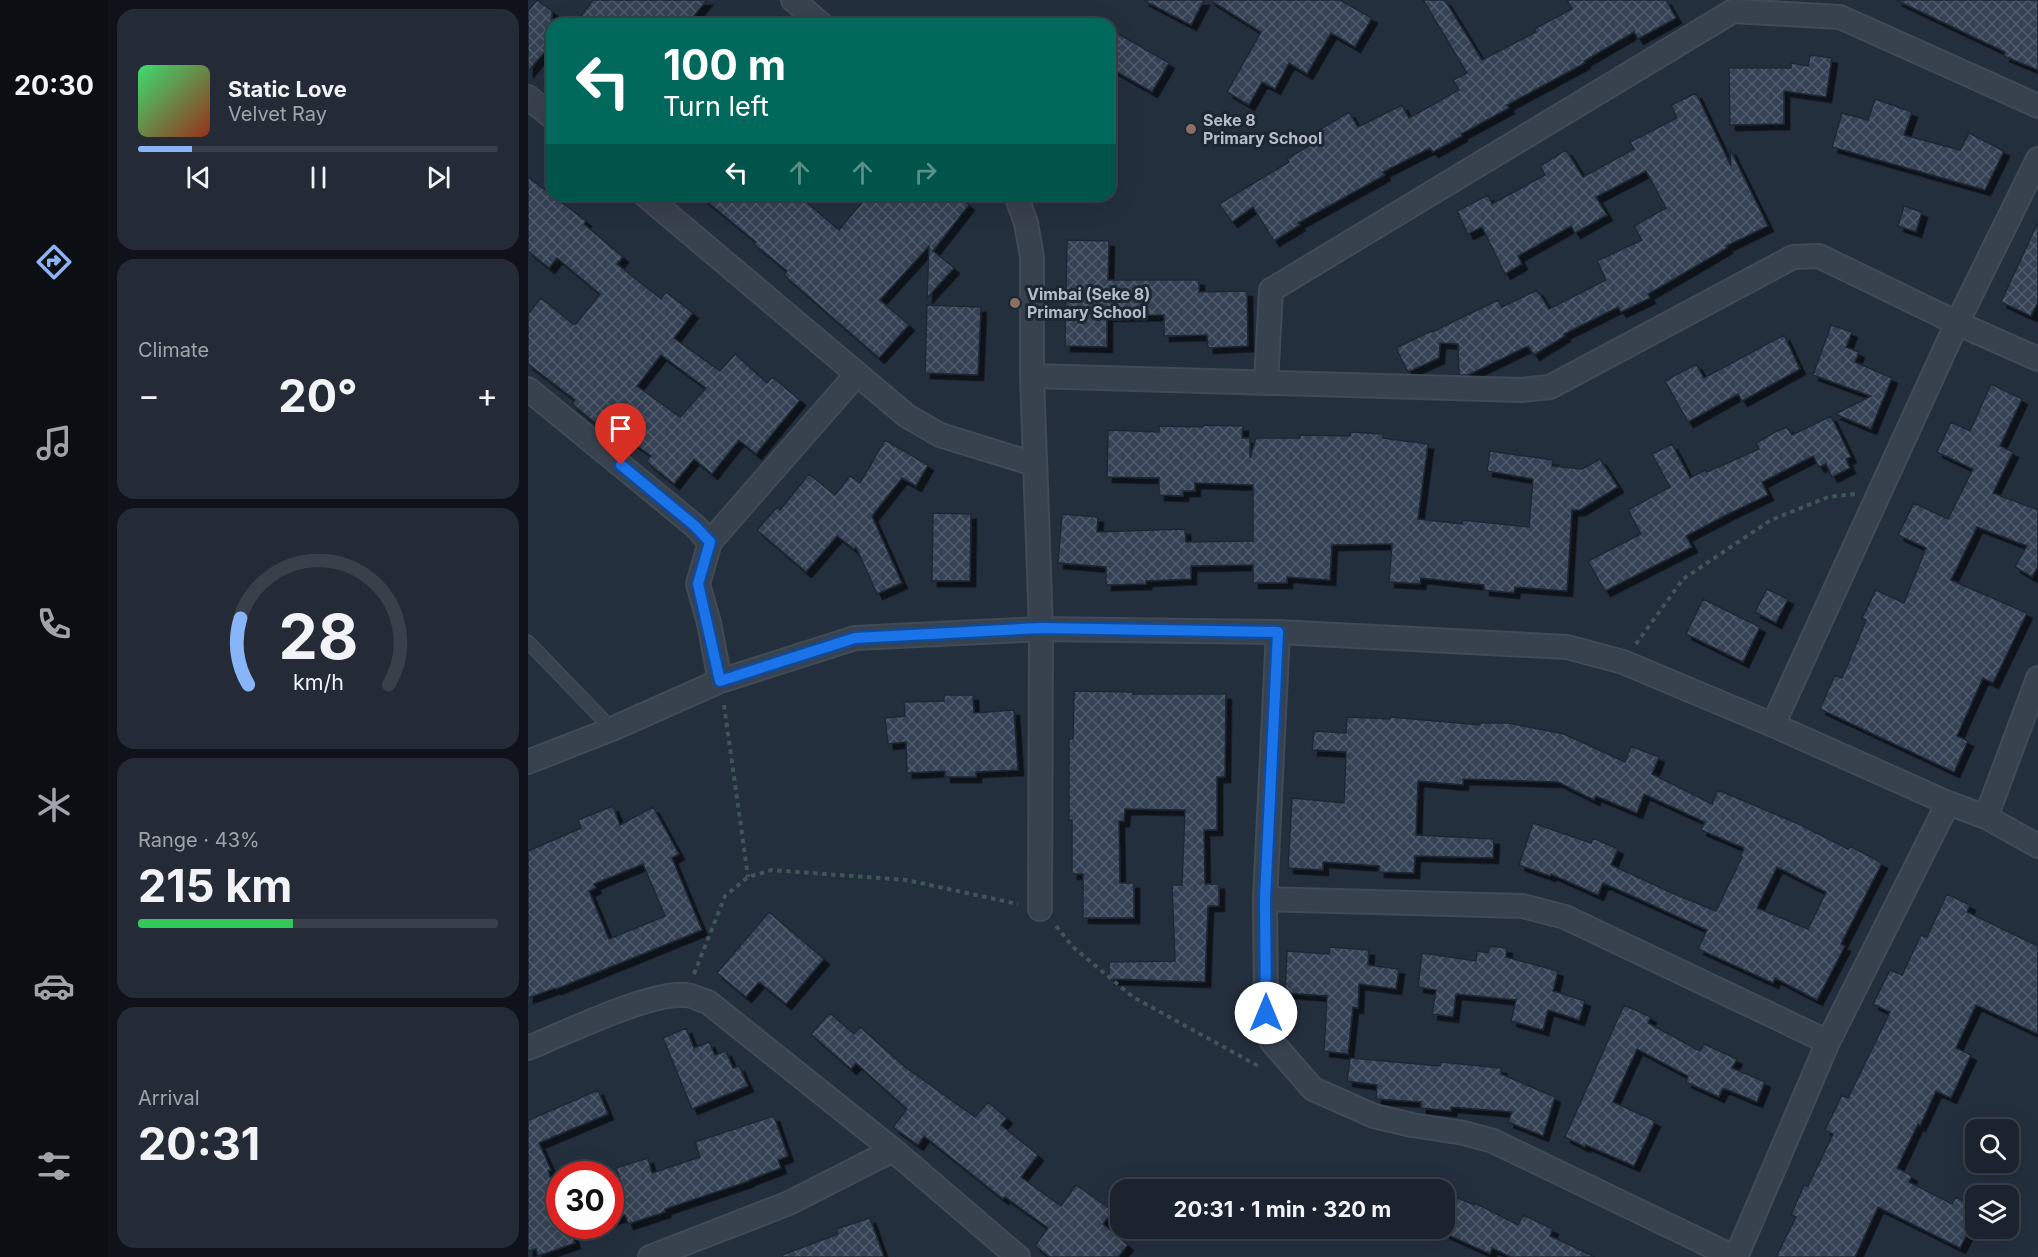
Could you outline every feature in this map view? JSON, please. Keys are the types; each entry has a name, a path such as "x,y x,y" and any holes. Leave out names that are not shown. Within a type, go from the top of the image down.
{"street":[{"path":"792,0 814,18"},
{"path":"1266,383 1270,290 1733,11 1840,17 2038,106"},
{"path":"528,97 546,112"},
{"path":"1773,725 1957,323 2038,159"},
{"path":"652,201 907,416 940,435 1034,464"},
{"path":"1019,201 1026,223 1032,257 1034,464 1041,628 1040,909"},
{"path":"1032,376 1521,390 1550,387 1793,257 1819,256 1957,323 2038,359"},
{"path":"720,681 698,584 710,542 857,374"},
{"path":"528,389 695,526 710,542"},
{"path":"528,762 612,729 720,681 855,638 1041,628 1278,632 1567,647 1623,662 1773,725 1948,803 1986,817 2038,846"},
{"path":"1278,632 1265,899 1266,1013 1272,1042 1313,1089 1374,1116 1464,1133 1493,1141 1735,1257 1828,1042 1948,803"},
{"path":"1986,817 2038,678"},
{"path":"1265,899 1523,906 1564,917 1828,1042"},
{"path":"528,1048 637,1004 663,997 686,995 708,1002 893,1150 1018,1257"},
{"path":"650,1257 789,1203 893,1150"}],"lane":[{"path":"528,642 612,729"}],"path":[{"path":"1623,662 1683,579 1771,520 1827,497 1879,492"},
{"path":"720,681 748,877"},
{"path":"686,995 725,896 748,877 772,870 906,880 1040,909 1073,947 1132,997 1261,1068"}],"building":[{"path":"537,0 552,11 552,18 546,18 546,50 528,72 528,11"},
{"path":"593,0 707,0 692,18 580,18"},
{"path":"1143,0 1204,0 1191,25"},
{"path":"1210,0 1340,0 1372,18 1355,47 1331,33 1307,74 1289,63 1275,89 1262,82 1249,105 1227,92 1261,32"},
{"path":"1423,0 1445,0 1482,60 1536,32 1534,29 1572,9 1567,0 1666,0 1676,18 1638,39 1634,32 1584,61 1585,63 1507,105 1509,108 1461,134 1462,136 1433,152 1430,148 1383,172 1385,175 1298,223 1300,225 1274,241 1253,207 1232,222 1219,204 1289,162 1287,159 1320,139 1316,132 1349,112 1358,127 1402,105 1409,118 1459,90 1453,80 1467,73"},
{"path":"1896,0 2038,0 2038,70 2004,56 2005,52"},
{"path":"1116,32 1169,63 1152,92 1116,71"},
{"path":"1810,55 1832,58 1826,97 1784,91 1784,124 1730,125 1729,68 1791,68 1791,63 1808,66"},
{"path":"1696,93 1731,166 1730,149 1768,226 1726,246 1727,248 1648,294 1650,298 1621,312 1618,307 1564,334 1565,336 1534,355 1528,346 1468,375 1459,375 1458,344 1440,343 1439,358 1408,372 1396,348 1431,331 1498,300 1502,307 1537,290 1549,309 1606,280 1597,261 1642,240 1634,226 1666,208 1646,171 1596,197 1607,215 1575,233 1571,226 1518,256 1522,264 1505,274 1482,227 1468,234 1457,211 1488,195 1492,204 1545,175 1540,166 1566,150 1583,177 1634,149 1630,142 1677,118 1671,105"},
{"path":"1875,99 1912,112 1904,135 1960,150 1969,133 2004,151 1985,190 1832,147 1842,113 1868,120"},
{"path":"528,177 546,191 546,201 560,201 586,221 584,224 623,257 617,264 661,299 666,292 693,313 674,338 720,371 735,354 767,383 772,377 800,400 756,454 739,440 712,474 694,459 674,484 646,461 651,456 602,420 598,425 572,404 575,400 528,364 528,314 541,298 576,324 600,294 557,258 549,268 528,251","holes":["661,355 706,388 680,417 637,386"]},
{"path":"706,201 805,201 839,230 863,201 964,201 969,205 933,251 954,268 927,298 929,246 880,300 909,325 879,358 784,275 787,271 754,244 756,242"},
{"path":"1904,206 1922,212 1916,232 1898,226"},
{"path":"2038,222 2038,302 2031,316 2001,302"},
{"path":"1067,240 1109,241 1108,280 1199,280 1199,292 1247,291 1248,346 1208,348 1207,335 1164,336 1164,315 1107,316 1107,347 1065,346"},
{"path":"927,305 981,307 978,375 925,373"},
{"path":"1831,325 1852,332 1846,347 1859,352 1855,362 1892,378 1871,429 1835,414 1871,396 1813,375"},
{"path":"1784,335 1800,369 1742,401 1738,394 1688,422 1665,381 1696,364 1704,378"},
{"path":"1991,384 2022,399 2000,446 2013,452 1993,493 2038,510 2038,566 2032,577 2015,567 2027,546 1977,527 1951,580 2027,613 1993,683 1983,678 1957,736 1968,741 1954,772 1820,709 1835,675 1842,678 1866,620 1862,618 1876,590 1904,603 1926,548 1898,535 1914,503 1948,519 1973,469 1937,452 1951,422 1970,431"},
{"path":"1831,416 1851,457 1846,459 1850,468 1832,477 1826,464 1819,467 1813,456 1762,482 1768,495 1686,536 1692,547 1605,591 1588,561 1641,534 1628,510 1670,487 1652,454 1672,444 1690,478 1759,449 1756,443 1775,432 1787,427 1792,435"},
{"path":"1203,425 1243,426 1242,438 1250,438 1250,458 1256,438 1300,438 1300,435 1350,436 1350,432 1383,434 1383,438 1428,444 1418,519 1462,524 1462,520 1529,527 1533,479 1487,471 1490,451 1553,460 1552,466 1582,469 1600,459 1618,487 1580,510 1572,510 1567,591 1515,587 1514,593 1484,590 1484,585 1421,578 1420,584 1389,582 1392,544 1332,545 1330,580 1287,577 1287,583 1253,583 1253,565 1191,566 1191,579 1146,581 1146,584 1106,585 1106,567 1058,563 1062,514 1098,517 1097,532 1185,529 1186,542 1253,541 1253,485 1195,483 1195,491 1183,491 1183,496 1159,495 1159,478 1107,477 1108,430 1159,432 1159,426 1203,427"},
{"path":"885,440 928,465 916,486 902,478 872,516 902,583 877,594 856,547 854,549 837,536 806,572 757,530 777,507 780,510 809,474 835,495 850,476 860,483"},
{"path":"933,513 971,514 970,581 932,581"},
{"path":"1767,589 1788,599 1776,623 1755,612"},
{"path":"1703,599 1760,627 1743,662 1686,634"},
{"path":"1074,691 1133,692 1133,694 1226,694 1225,777 1217,777 1217,830 1204,830 1205,884 1219,884 1219,906 1208,906 1205,982 1109,979 1109,962 1175,961 1172,885 1182,885 1185,810 1125,809 1124,821 1119,821 1120,883 1134,883 1134,918 1083,918 1083,874 1072,874 1072,820 1069,820 1069,739 1073,739"},
{"path":"944,695 973,695 974,713 1014,710 1018,770 976,772 976,777 945,777 945,771 907,773 906,742 888,744 885,718 905,716 904,702 944,701"},
{"path":"1347,717 1390,719 1391,717 1480,725 1480,723 1508,723 1564,734 1625,762 1631,746 1659,757 1652,774 1712,804 1718,790 1801,825 1848,849 1850,846 1882,863 1841,944 1845,946 1817,1000 1775,978 1773,983 1698,949 1707,930 1637,898 1603,883 1598,895 1551,874 1550,876 1519,865 1533,823 1591,843 1593,838 1618,849 1611,865 1716,911 1742,857 1740,857 1744,848 1701,830 1705,822 1644,794 1637,813 1596,796 1594,800 1558,782 1463,779 1463,785 1418,781 1416,835 1494,839 1493,858 1415,856 1414,873 1379,872 1379,866 1323,862 1323,870 1288,868 1292,798 1344,803 1346,752 1312,750 1314,731 1346,733","holes":["1777,867 1826,892 1808,929 1757,908"]},
{"path":"613,806 620,825 653,807 679,854 672,858 702,930 556,989 528,998 528,851 581,828 578,820","holes":["643,864 665,916 609,939 589,891 596,888 594,884"]},
{"path":"1947,894 1970,905 1967,912 2038,946 2038,1034 1976,1005 1956,1048 1971,1055 1951,1098 1936,1091 1897,1168 1912,1176 1909,1182 1952,1204 1956,1197 1965,1202 1965,1238 1960,1248 1878,1207 1855,1257 1776,1257 1796,1217 1791,1215 1804,1185 1808,1186 1833,1134 1825,1130 1842,1095 1848,1098 1890,1012 1873,1004 1890,970 1902,975 1921,935 1927,937"},
{"path":"769,912 824,959 786,1004 759,982 746,997 717,973"},
{"path":"1490,946 1507,948 1506,957 1558,971 1553,991 1585,1001 1579,1020 1548,1010 1543,1030 1511,1021 1516,1000 1456,994 1453,1017 1432,1014 1436,990 1418,987 1422,953 1476,961 1477,951 1488,953"},
{"path":"1330,947 1369,950 1368,965 1399,969 1396,989 1359,984 1358,1008 1353,1007 1348,1054 1324,1051 1327,996 1285,993 1287,951 1329,954"},
{"path":"1624,1005 1651,1017 1648,1023 1700,1051 1704,1044 1737,1059 1732,1068 1765,1082 1757,1102 1723,1088 1719,1097 1686,1082 1688,1076 1637,1049 1613,1102 1655,1121 1634,1166 1565,1137"},
{"path":"830,1013 854,1034 860,1027 905,1067 975,1117 988,1102 1007,1118 1001,1125 1038,1155 1021,1177 1061,1206 1076,1185 1110,1209 1110,1215 1103,1224 1110,1230 1110,1239 1121,1239 1128,1245 1118,1257 1050,1257 1035,1246 1048,1228 1005,1197 1003,1199 924,1136 918,1145 893,1127 907,1109 856,1063 851,1069 811,1034"},
{"path":"686,1028 694,1048 709,1042 715,1055 726,1051 733,1068 739,1066 748,1086 692,1109 663,1038"},
{"path":"1350,1058 1440,1066 1440,1062 1501,1068 1501,1074 1555,1097 1543,1136 1508,1122 1512,1112 1451,1107 1451,1111 1421,1108 1421,1102 1376,1099 1377,1085 1347,1081"},
{"path":"598,1090 608,1114 539,1143 547,1161 546,1239 574,1239 575,1243 538,1256 536,1249 528,1251 528,1118 529,1120"},
{"path":"774,1116 788,1156 778,1160 781,1168 628,1224 624,1215 624,1166 648,1158 652,1173 700,1157 695,1142"},
{"path":"1455,1197 1474,1205 1475,1203 1518,1225 1523,1215 1553,1229 1550,1236 1595,1257 1511,1257 1492,1248 1490,1254 1455,1238"},
{"path":"870,1218 884,1257 783,1257 782,1255 838,1234 836,1229"}],"place":[{"name":"Seke 8 Primary School","path":"1191,129"},
{"name":"Vimbai (Seke 8) Primary School","path":"1015,303"}],"route":[{"path":"621,465 695,526 710,542 698,584 709,623 720,681 855,638 1041,628 1278,632 1265,899 1266,1013"}]}
